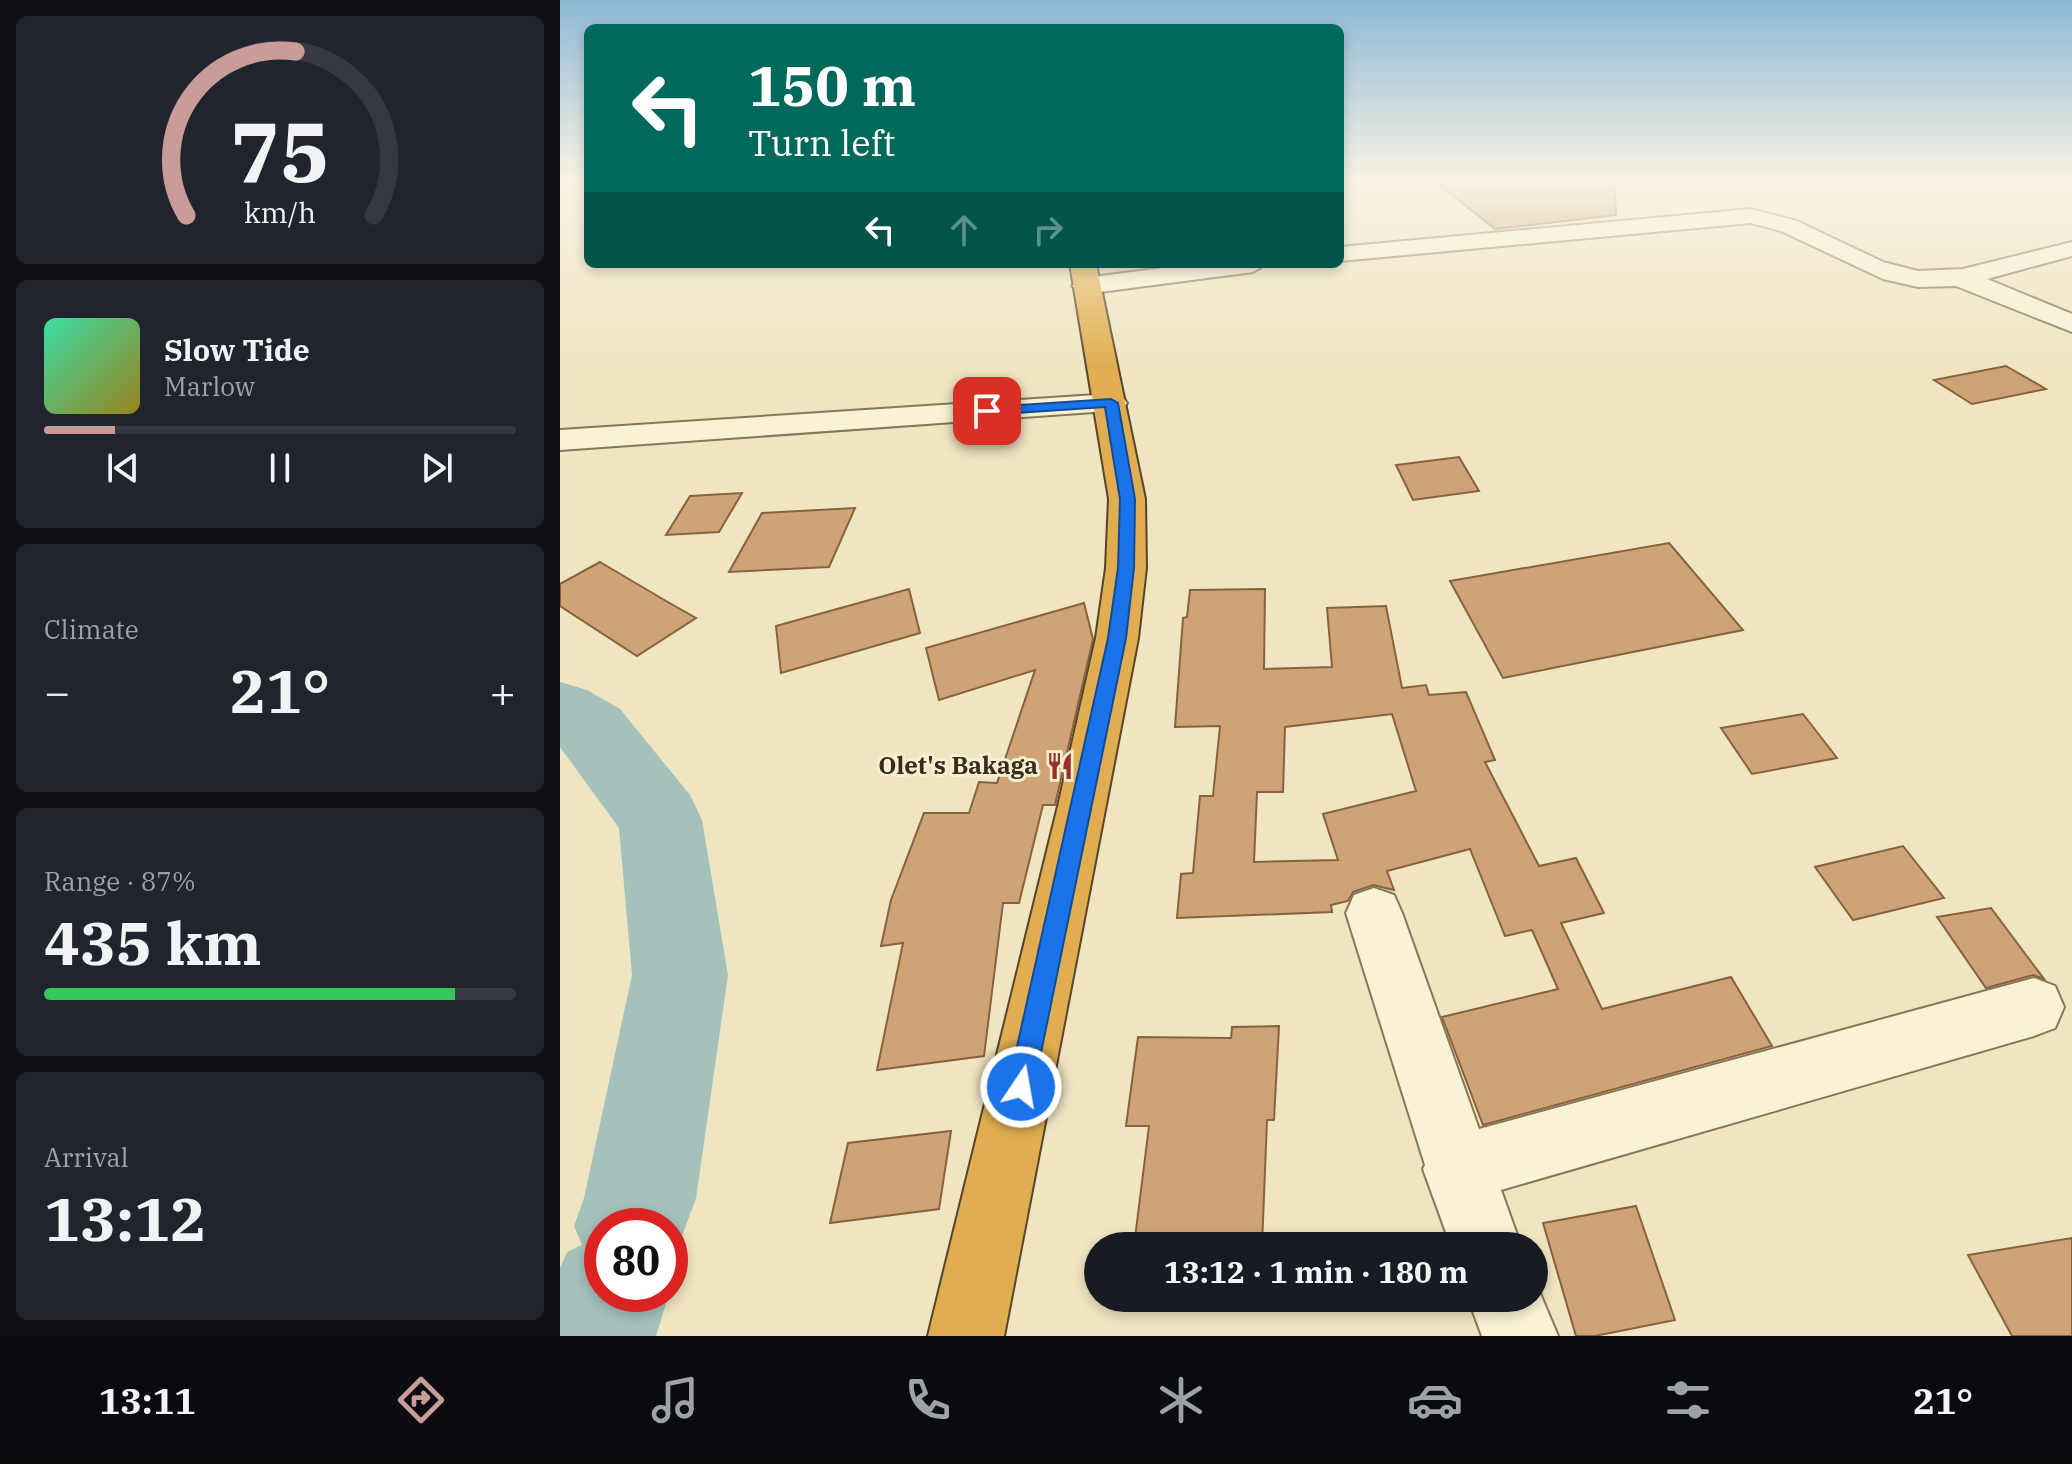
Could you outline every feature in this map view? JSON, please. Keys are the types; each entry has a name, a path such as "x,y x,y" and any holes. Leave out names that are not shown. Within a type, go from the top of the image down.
{"highway":[{"path":"966,1336 1117,638 1126,568 1127,499 1084,274"}],"street":[{"path":"1344,254 1466,242"},
{"path":"1827,242 1890,273 1963,279 2072,324"},
{"path":"1963,279 2072,249"},
{"path":"1084,274 1217,268"},
{"path":"2040,311 2072,303"},
{"path":"560,440 1111,403"},
{"path":"1374,913 1457,1169 1481,1232"},
{"path":"1457,1169 2034,1007"},
{"path":"1511,1312 1520,1336"}],"building":[{"path":"2006,366 2046,389 1972,404 1934,380"},
{"path":"1459,457 1479,491 1413,500 1396,465"},
{"path":"742,493 719,532 666,535 690,496"},
{"path":"855,508 829,567 729,572 762,513"},
{"path":"1669,543 1743,630 1503,678 1450,581"},
{"path":"600,562 696,618 637,656 560,606 560,584"},
{"path":"909,589 920,633 781,673 776,626"},
{"path":"1265,589 1264,669 1332,667 1327,608 1386,606 1402,688 1426,685 1429,695 1466,692 1495,760 1485,762 1539,866 1576,858 1604,913 1561,923 1602,1009 1731,977 1772,1046 1483,1125 1442,1017 1558,989 1532,930 1505,936 1470,849 1387,871 1394,890 1373,885 1353,892 1348,901 1331,905 1332,912 1177,918 1181,874 1193,873 1200,796 1213,796 1220,726 1175,727 1183,618 1187,617 1190,590","holes":["1392,714 1416,791 1323,814 1338,860 1254,862 1257,792 1283,792 1285,727"]},
{"path":"1084,603 1093,639 1055,805 1043,805 1019,903 1003,903 984,1056 877,1070 903,943 881,946 891,900 924,813 969,813 979,782 997,783 1035,670 939,700 926,648"},
{"path":"1803,714 1837,758 1752,774 1721,728"},
{"path":"1903,846 1944,898 1853,920 1815,867"},
{"path":"1991,908 2044,979 2033,975 1986,988 1937,917"},
{"path":"1279,1026 1274,1120 1267,1120 1263,1232 1136,1232 1149,1126 1126,1126 1138,1037 1231,1038 1232,1027"},
{"path":"951,1131 939,1209 830,1223 848,1143"},
{"path":"1636,1206 1675,1320 1595,1336 1576,1336 1543,1223"},
{"path":"2072,1238 2072,1336 2012,1336 1968,1255"}],"waterway":[{"path":"560,710 593,730 660,820 680,975 637,1208"},
{"path":"595,1336 603,1312"}],"place":[{"name":"Olet's Bakaga","path":"1060,766"}],"route":[{"path":"987,411 1111,403 1127,499 1126,568 1117,638 1021,1087"}]}
